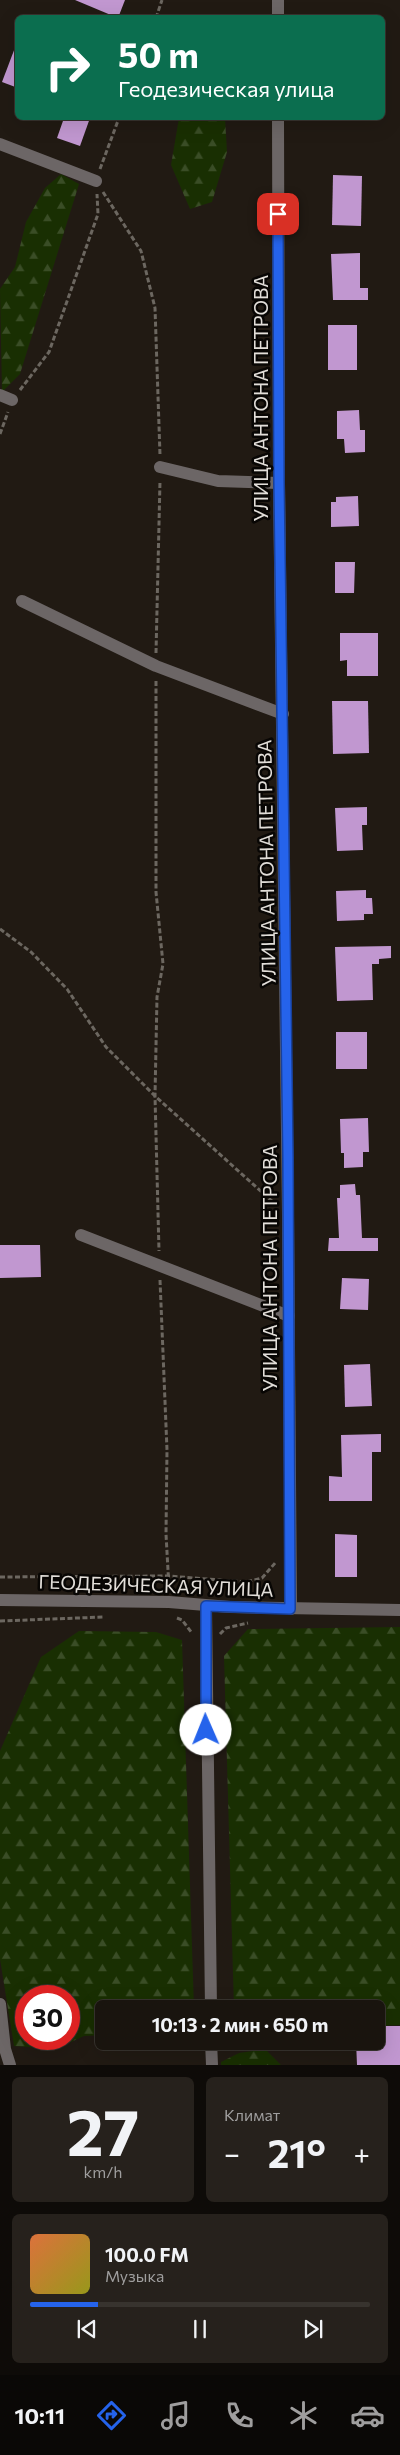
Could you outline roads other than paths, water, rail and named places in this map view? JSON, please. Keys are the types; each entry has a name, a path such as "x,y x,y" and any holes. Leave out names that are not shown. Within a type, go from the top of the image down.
{"street":[{"path":"278,0 278,15"},
{"name":"УЛИЦА АНТОНА ПЕТРОВА","path":"278,120 279,483 289,1316 290,1609"},
{"path":"0,144 96,181"},
{"path":"0,395 12,400"},
{"path":"160,467 218,481 279,483"},
{"path":"22,601 156,666 283,714"},
{"path":"81,1235 289,1316"},
{"name":"ГЕОДЕЗИЧЕСКАЯ УЛИЦА","path":"0,1600 169,1602 206,1606 290,1609 400,1610"},
{"path":"206,1606 211,2000"},
{"path":"0,2004 5,2049 10,2065"},
{"path":"211,2050 212,2065"}]}
